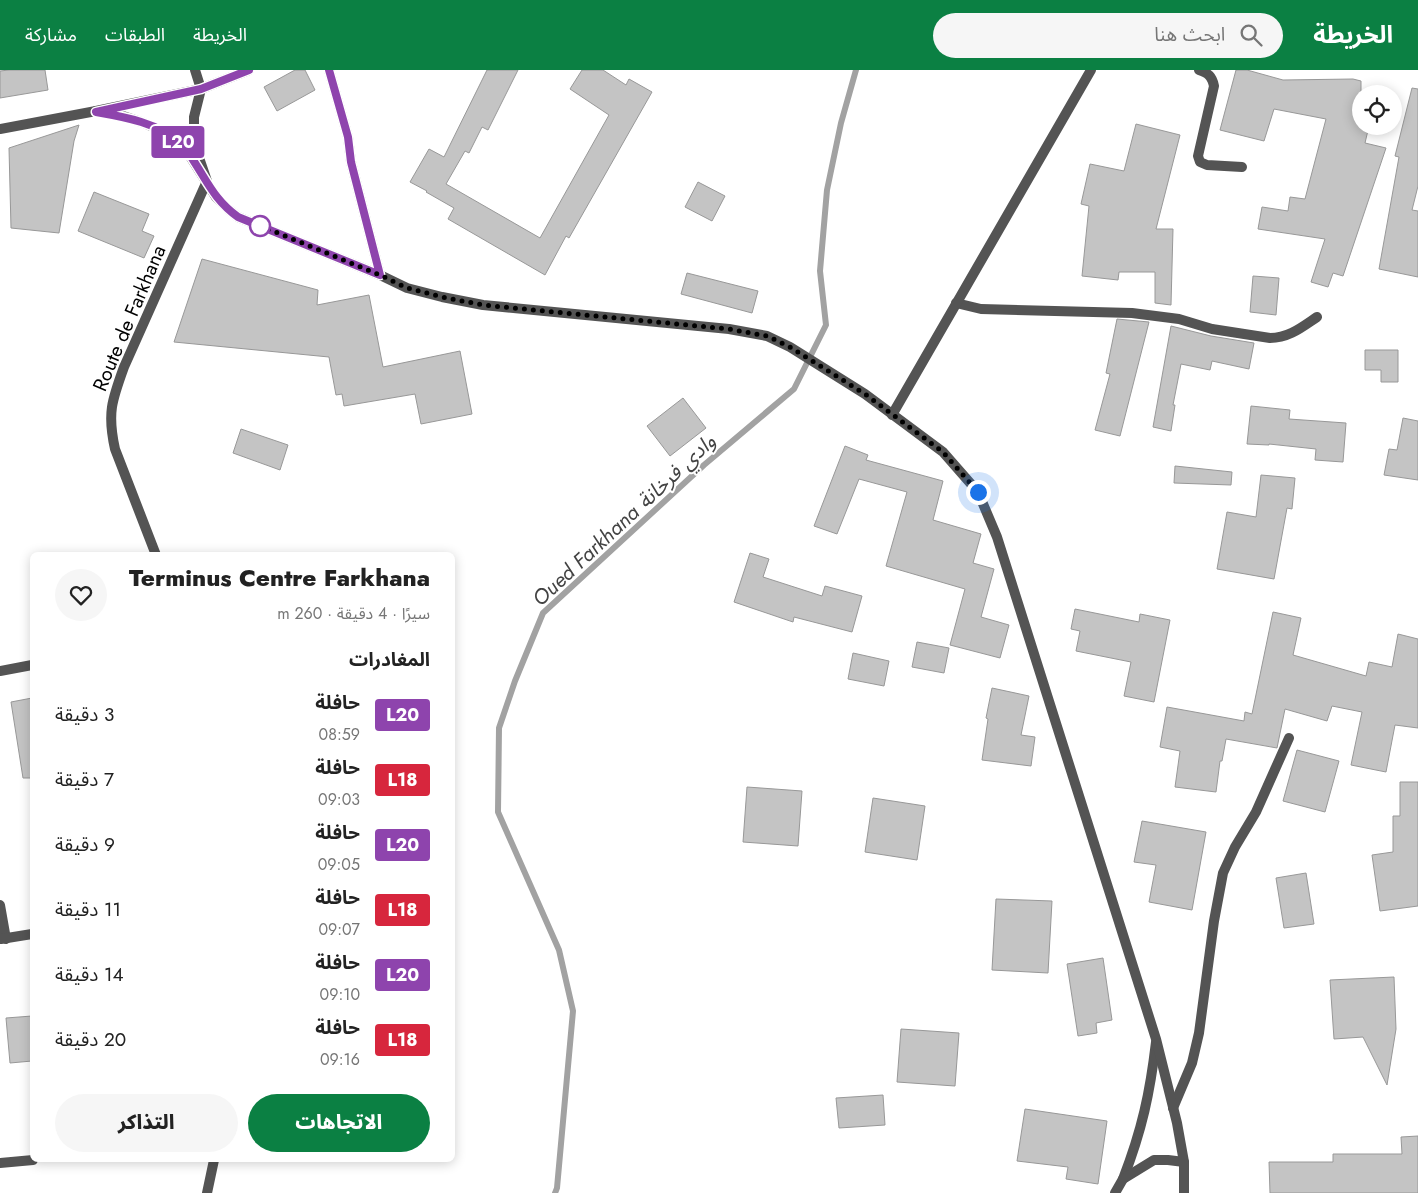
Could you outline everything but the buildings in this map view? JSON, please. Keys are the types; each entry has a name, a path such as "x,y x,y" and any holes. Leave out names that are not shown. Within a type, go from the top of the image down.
{"street":[{"path":"195,70 201,89 194,117 194,143 207,181"},
{"path":"0,129 96,112 201,89 250,70"},
{"path":"329,70 348,137 351,162 380,275"},
{"path":"892,415 1092,70"},
{"path":"1199,70 1206,72 1212,77 1214,86 1198,156 1200,162 1207,166 1242,167"},
{"path":"96,112 123,116 144,123 166,133 183,145 216,197 238,217 380,275 407,288 483,305 729,329 767,336 790,347 865,394 943,452 978,492 997,537 1156,1040 1184,1162 1184,1193"},
{"name":"Route de Farkhana","path":"155,552 115,449 110,413 115,391 124,367 207,181"},
{"path":"956,303 980,309 1132,313 1178,319 1212,329 1270,338 1280,338 1289,335 1317,317"},
{"path":"0,671 30,665"},
{"path":"1173,1108 1192,1063 1199,1032 1214,921 1223,873 1235,847 1256,812 1289,738"},
{"path":"0,905 3,939 30,934"},
{"path":"1115,1193 1123,1179 1141,1130 1156,1040"},
{"path":"0,1163 30,1160"},
{"path":"1123,1179 1154,1160 1184,1162"},
{"path":"206,1193 214,1162"}],"waterway":[{"name":"Oued Farkhana وادي فرخانة","path":"555,1193 573,1011 559,950 498,812 499,728 515,681 543,613 704,465 794,389 826,325 820,271 827,190 841,123 856,70"}],"bus line":[{"name":"L20","path":"249,70 201,89 96,112 123,116 144,123 166,133 183,145 216,197 238,217 380,275 351,162 348,137 329,70"}],"route":[{"path":"260,226 256,224 407,288 442,297 483,305 729,329 767,336 790,347 865,394 943,452 978,492"}]}
